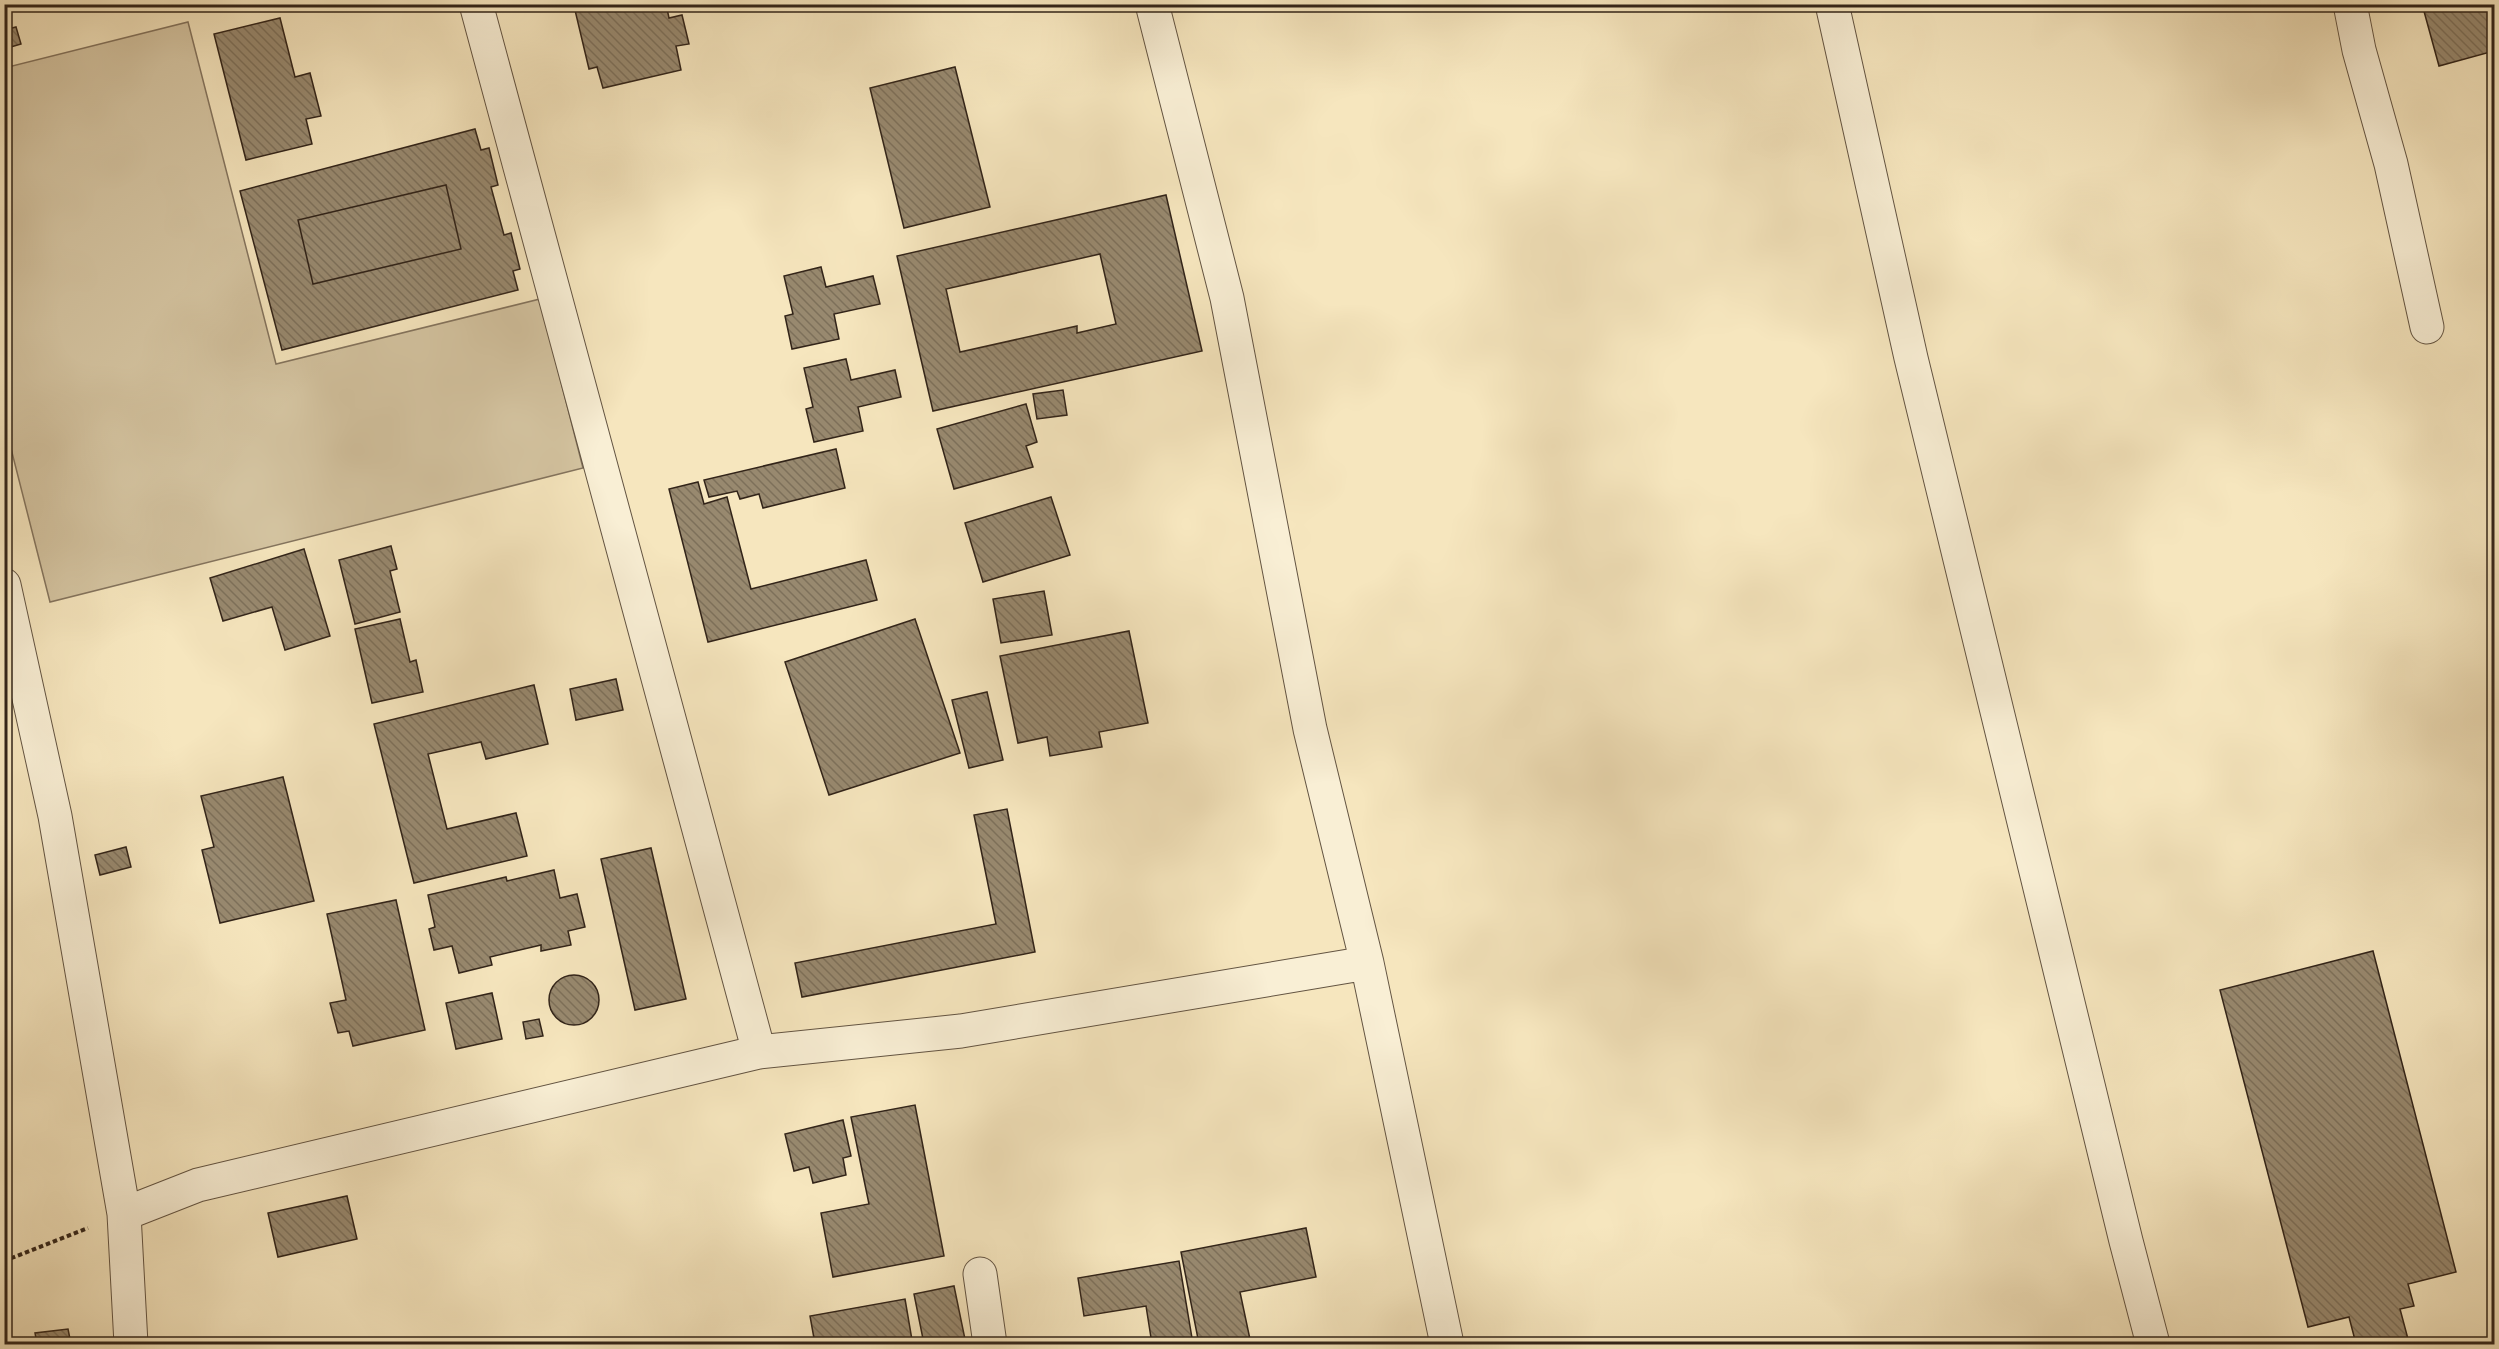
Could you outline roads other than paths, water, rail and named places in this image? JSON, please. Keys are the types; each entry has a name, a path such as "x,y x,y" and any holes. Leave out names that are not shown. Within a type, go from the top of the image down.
{"street":[{"path":"476,4 759,1052"},
{"path":"1152,4 1227,298 1310,729 1367,963 1446,1344"},
{"path":"1832,4 1911,358 2123,1230 2153,1344"},
{"path":"2350,4 2359,50 2391,164 2427,327"},
{"path":"4,585 55,816 124,1214 131,1344"},
{"path":"124,1214 198,1185 759,1052 961,1031 1367,963"},
{"path":"980,1274 990,1344"}]}
